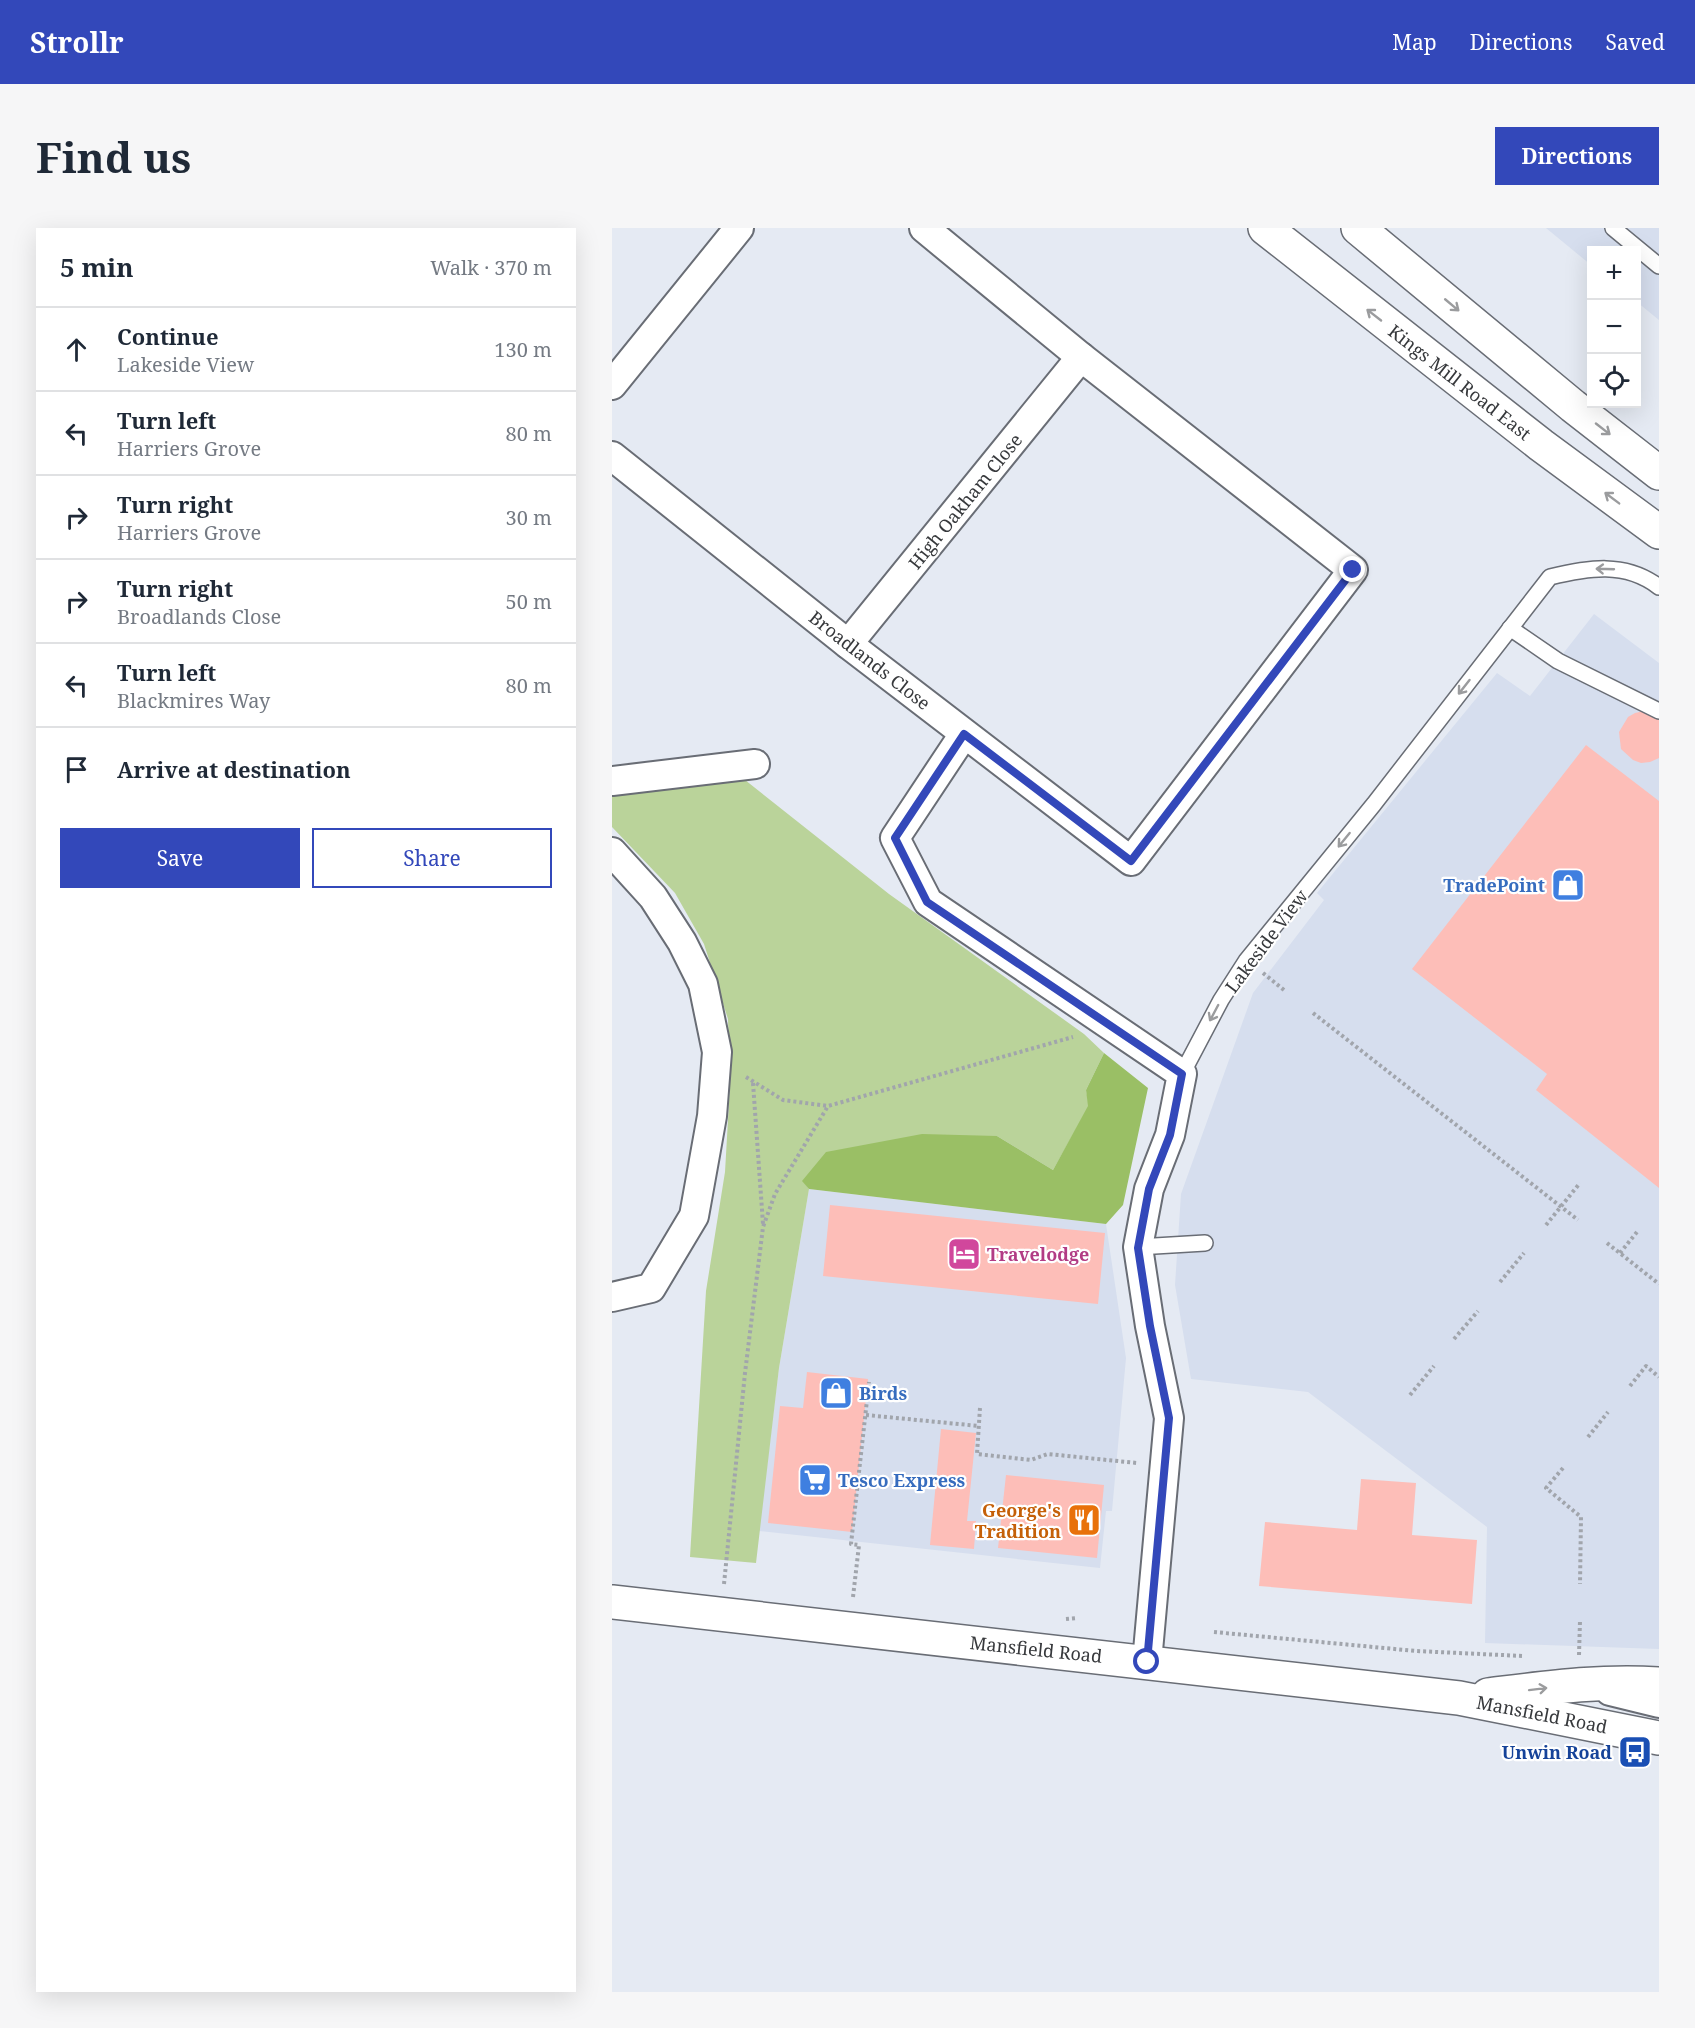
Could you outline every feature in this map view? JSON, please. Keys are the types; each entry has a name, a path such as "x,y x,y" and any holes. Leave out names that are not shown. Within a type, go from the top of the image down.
{"main road":[{"name":"Kings Mill Road East","path":"1265,228 1541,445 1659,532"},
{"path":"1358,228 1573,406 1659,473"},
{"name":"Mansfield Road","path":"612,1602 1459,1698 1659,1738"},
{"name":"Mansfield Road","path":"1459,1698 1579,1671 1659,1684"}],"street":[{"path":"612,385 739,228"},
{"path":"924,228 1081,357"},
{"name":"Broadlands Close","path":"612,456 848,644 1131,861 1353,570 1081,357"},
{"name":"High Oakham Close","path":"848,644 1081,357"},
{"path":"964,734 895,838 927,902 1182,1074"},
{"path":"612,781 755,764"},
{"path":"612,852 653,897 682,942 703,984 717,1053 712,1116 694,1216 651,1288 612,1297"},
{"name":"Lakeside View","path":"1147,1662 1169,1418 1150,1326 1138,1248 1149,1189 1170,1135 1182,1074"},
{"path":"1579,1671 1659,1703"}],"lane":[{"path":"1291,228 1315,269"},
{"path":"1613,228 1659,266"},
{"name":"Lakeside View","path":"1182,1074 1221,1000 1246,961 1374,804 1550,577 1587,569 1623,570 1659,587"},
{"path":"1510,628 1558,661 1659,711"},
{"path":"1138,1248 1205,1243"}],"path":[{"path":"1260,971 1284,990"},
{"path":"1313,1013 1578,1220"},
{"path":"717,1053 753,1083 783,1100 828,1106 1084,1034 1103,1020"},
{"path":"720,1614 763,1227 753,1083"},
{"path":"763,1227 776,1194 828,1106"},
{"path":"1546,1225 1580,1183"},
{"path":"1620,1253 1637,1232"},
{"path":"1607,1243 1659,1284"},
{"path":"1500,1282 1524,1253"},
{"path":"1454,1340 1478,1311"},
{"path":"1410,1395 1434,1366"},
{"path":"1630,1386 1646,1366 1659,1377"},
{"path":"853,1597 859,1545 852,1545 869,1382"},
{"path":"980,1408 977,1454 1031,1460 1048,1454 1165,1466"},
{"path":"1588,1437 1608,1412"},
{"path":"866,1415 979,1426"},
{"path":"1563,1468 1546,1488 1581,1517 1580,1584"},
{"path":"1579,1671 1580,1621"},
{"path":"1214,1632 1416,1651 1533,1656"}],"shaded area":[{"path":"1546,228 1659,228 1659,320 1641,305 1641,246 1587,246 1587,262"},
{"path":"1594,614 1659,663 1659,1649 1485,1643 1487,1527 1308,1392 1191,1379 1175,1285 1181,1194 1253,993 1324,900 1317,893 1497,673 1530,696"},
{"path":"809,1189 1106,1224 1126,1358 1112,1511 1106,1511 1100,1568 759,1531 779,1368"}],"green space":[{"path":"740,776 889,894 1084,1034 1104,1053 1086,1090 1089,1106 1053,1170 997,1136 803,1180 809,1189 779,1368 756,1563 690,1557 706,1291 725,1172 730,1085 728,1019 704,944 675,893 612,827 612,792"},
{"path":"1104,1053 1148,1088 1123,1205 1106,1224 809,1189 802,1181 826,1152 922,1134 997,1136 1053,1170 1088,1106 1086,1090"}],"building":[{"path":"1644,711 1659,716 1659,758 1641,763 1633,760 1621,749 1619,732 1628,717"},
{"name":"TradePoint","path":"1586,745 1659,801 1659,1188 1536,1090 1547,1074 1412,969"},
{"name":"Travelodge","path":"830,1205 1105,1233 1098,1304 823,1276"},
{"name":"Tesco Express","path":"807,1372 868,1379 852,1532 768,1523 780,1406 803,1408"},
{"path":"941,1429 976,1433 967,1521 976,1521 974,1549 930,1545"},
{"path":"1006,1475 1104,1485 1097,1558 998,1548"},
{"path":"1361,1479 1416,1483 1412,1535 1477,1540 1472,1604 1259,1586 1265,1522 1357,1530"}],"place":[{"name":"TradePoint","path":"1568,885"},
{"name":"Travelodge","path":"964,1254"},
{"name":"Birds","path":"836,1393"},
{"name":"Tesco Express","path":"815,1480"},
{"name":"George's Tradition","path":"1084,1520"},
{"name":"Unwin Road","path":"1635,1752"}],"route":[{"path":"1147,1662 1169,1418 1150,1326 1138,1248 1149,1189 1170,1135 1182,1074 927,902 895,838 964,734 1131,861 1353,570"}]}
